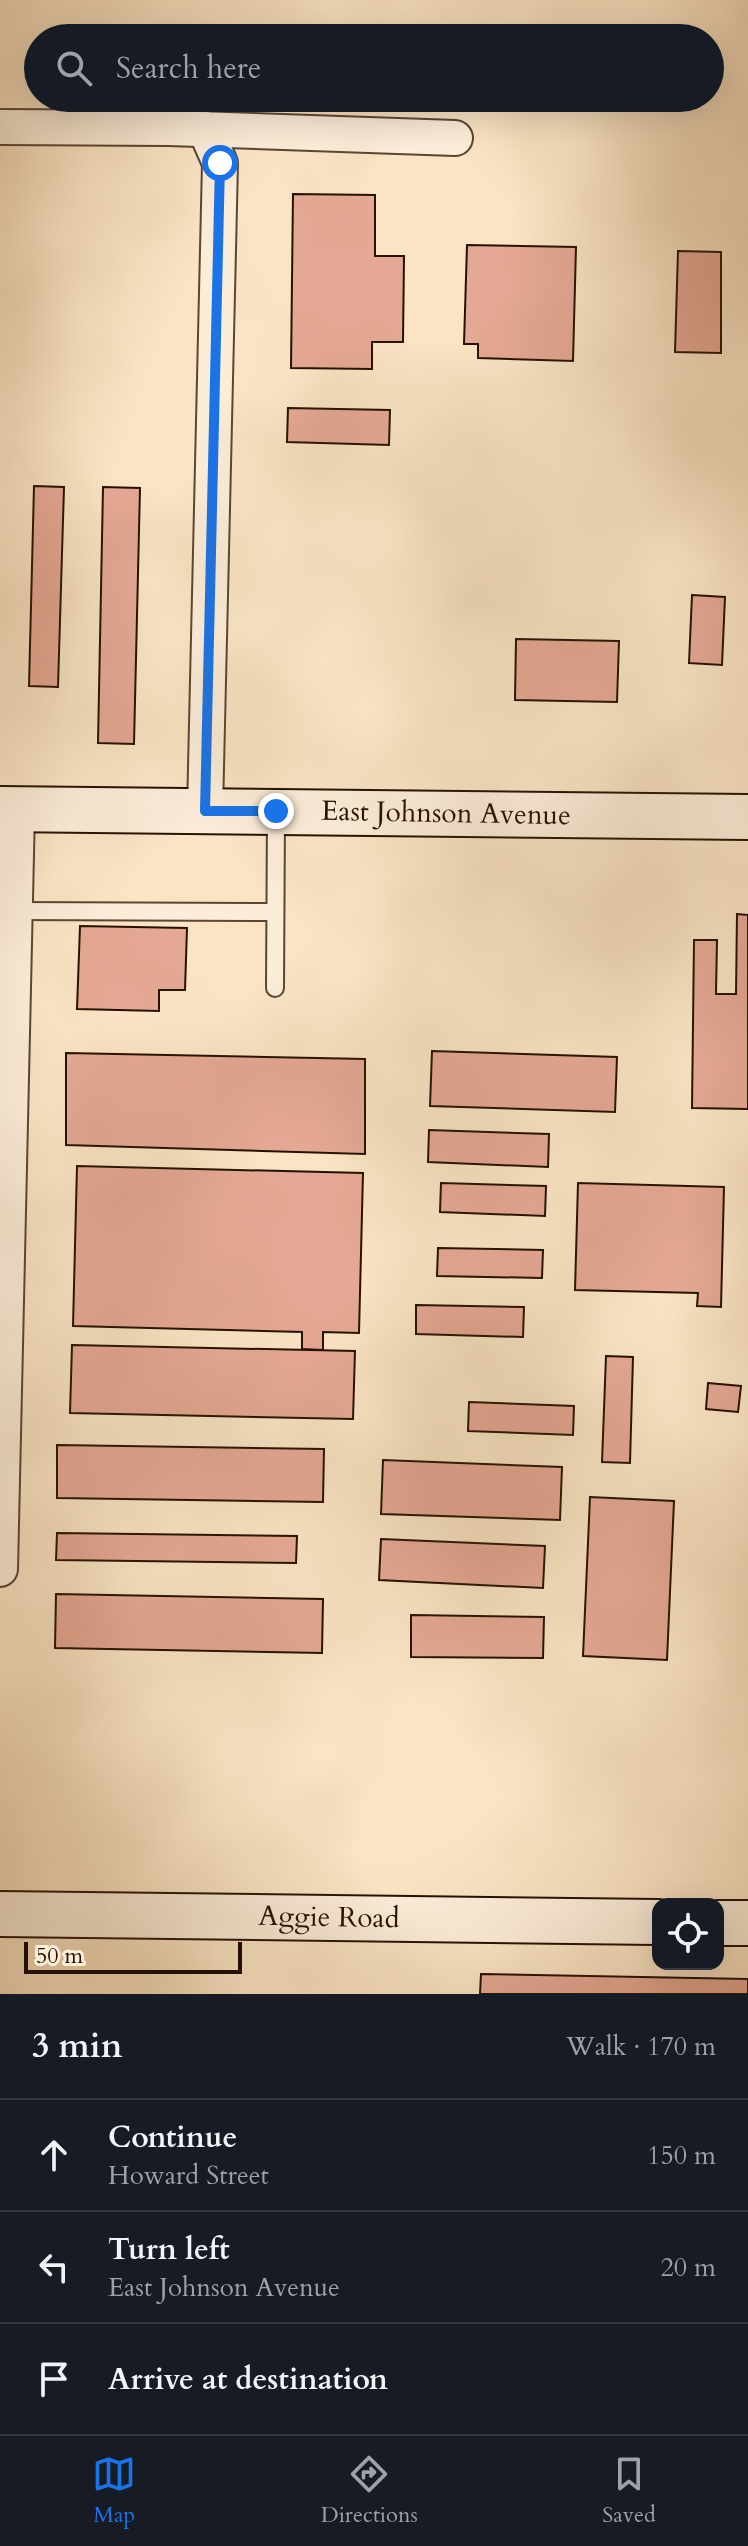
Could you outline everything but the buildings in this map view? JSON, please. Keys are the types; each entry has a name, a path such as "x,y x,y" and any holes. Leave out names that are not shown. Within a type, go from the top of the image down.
{"main road":[{"name":"East Johnson Avenue","path":"8,809 748,817"},
{"name":"Aggie Road","path":"0,1914 652,1922"},
{"path":"724,1923 748,1923"}],"street":[{"path":"0,127 205,129 455,138"},
{"path":"205,129 220,163 205,811"},
{"path":"0,1569 14,911 8,809"}],"lane":[{"path":"275,988 276,811"},
{"path":"14,911 275,912"}],"route":[{"path":"220,163 205,811 276,811"}]}
